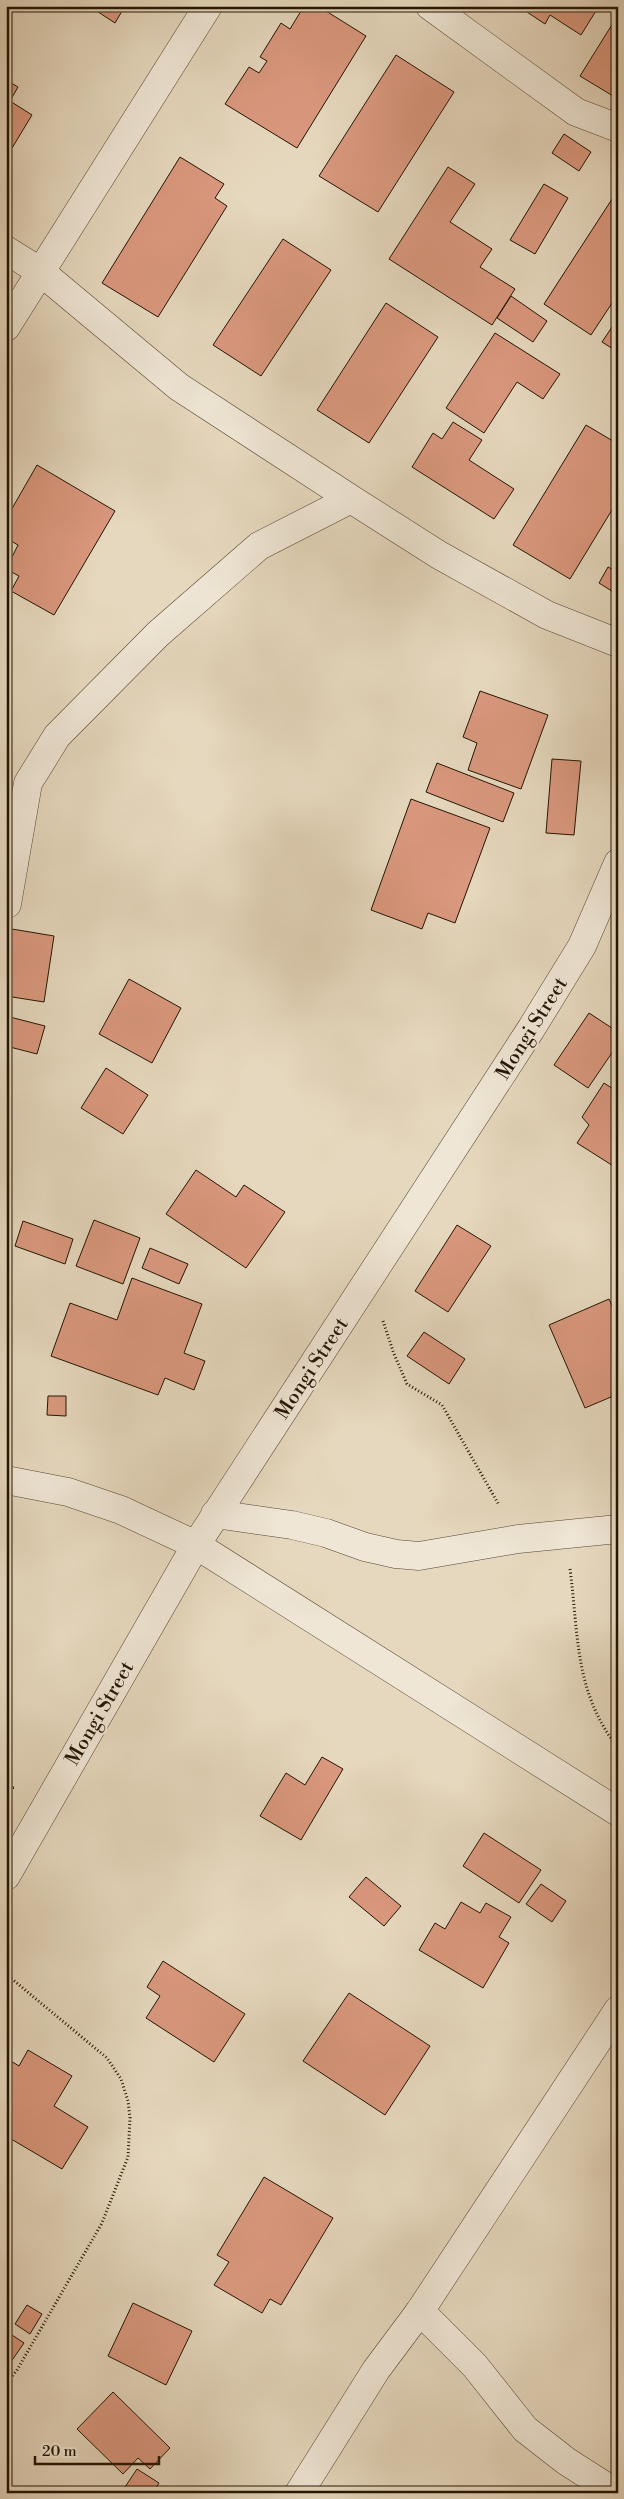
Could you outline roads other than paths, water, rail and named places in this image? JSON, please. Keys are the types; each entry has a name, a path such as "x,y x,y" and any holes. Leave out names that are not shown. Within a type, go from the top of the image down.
{"street":[{"path":"6,327 208,6"},
{"path":"430,6 576,112 618,128"},
{"path":"6,250 41,272 179,387 351,499 439,555 547,615 618,643"},
{"path":"7,904 28,783 57,736 158,634 259,546 351,499"},
{"name":"Mongi Street","path":"6,1876 215,1514 531,1029 582,946 618,863"},
{"path":"6,1480 77,1495 120,1510 196,1545 618,1812"},
{"path":"215,1514 292,1525 396,1554 440,1554 518,1539 618,1529"},
{"path":"299,2493 376,2370 420,2311 618,2010"},
{"path":"420,2311 475,2366 525,2429 566,2461 616,2493"}]}
